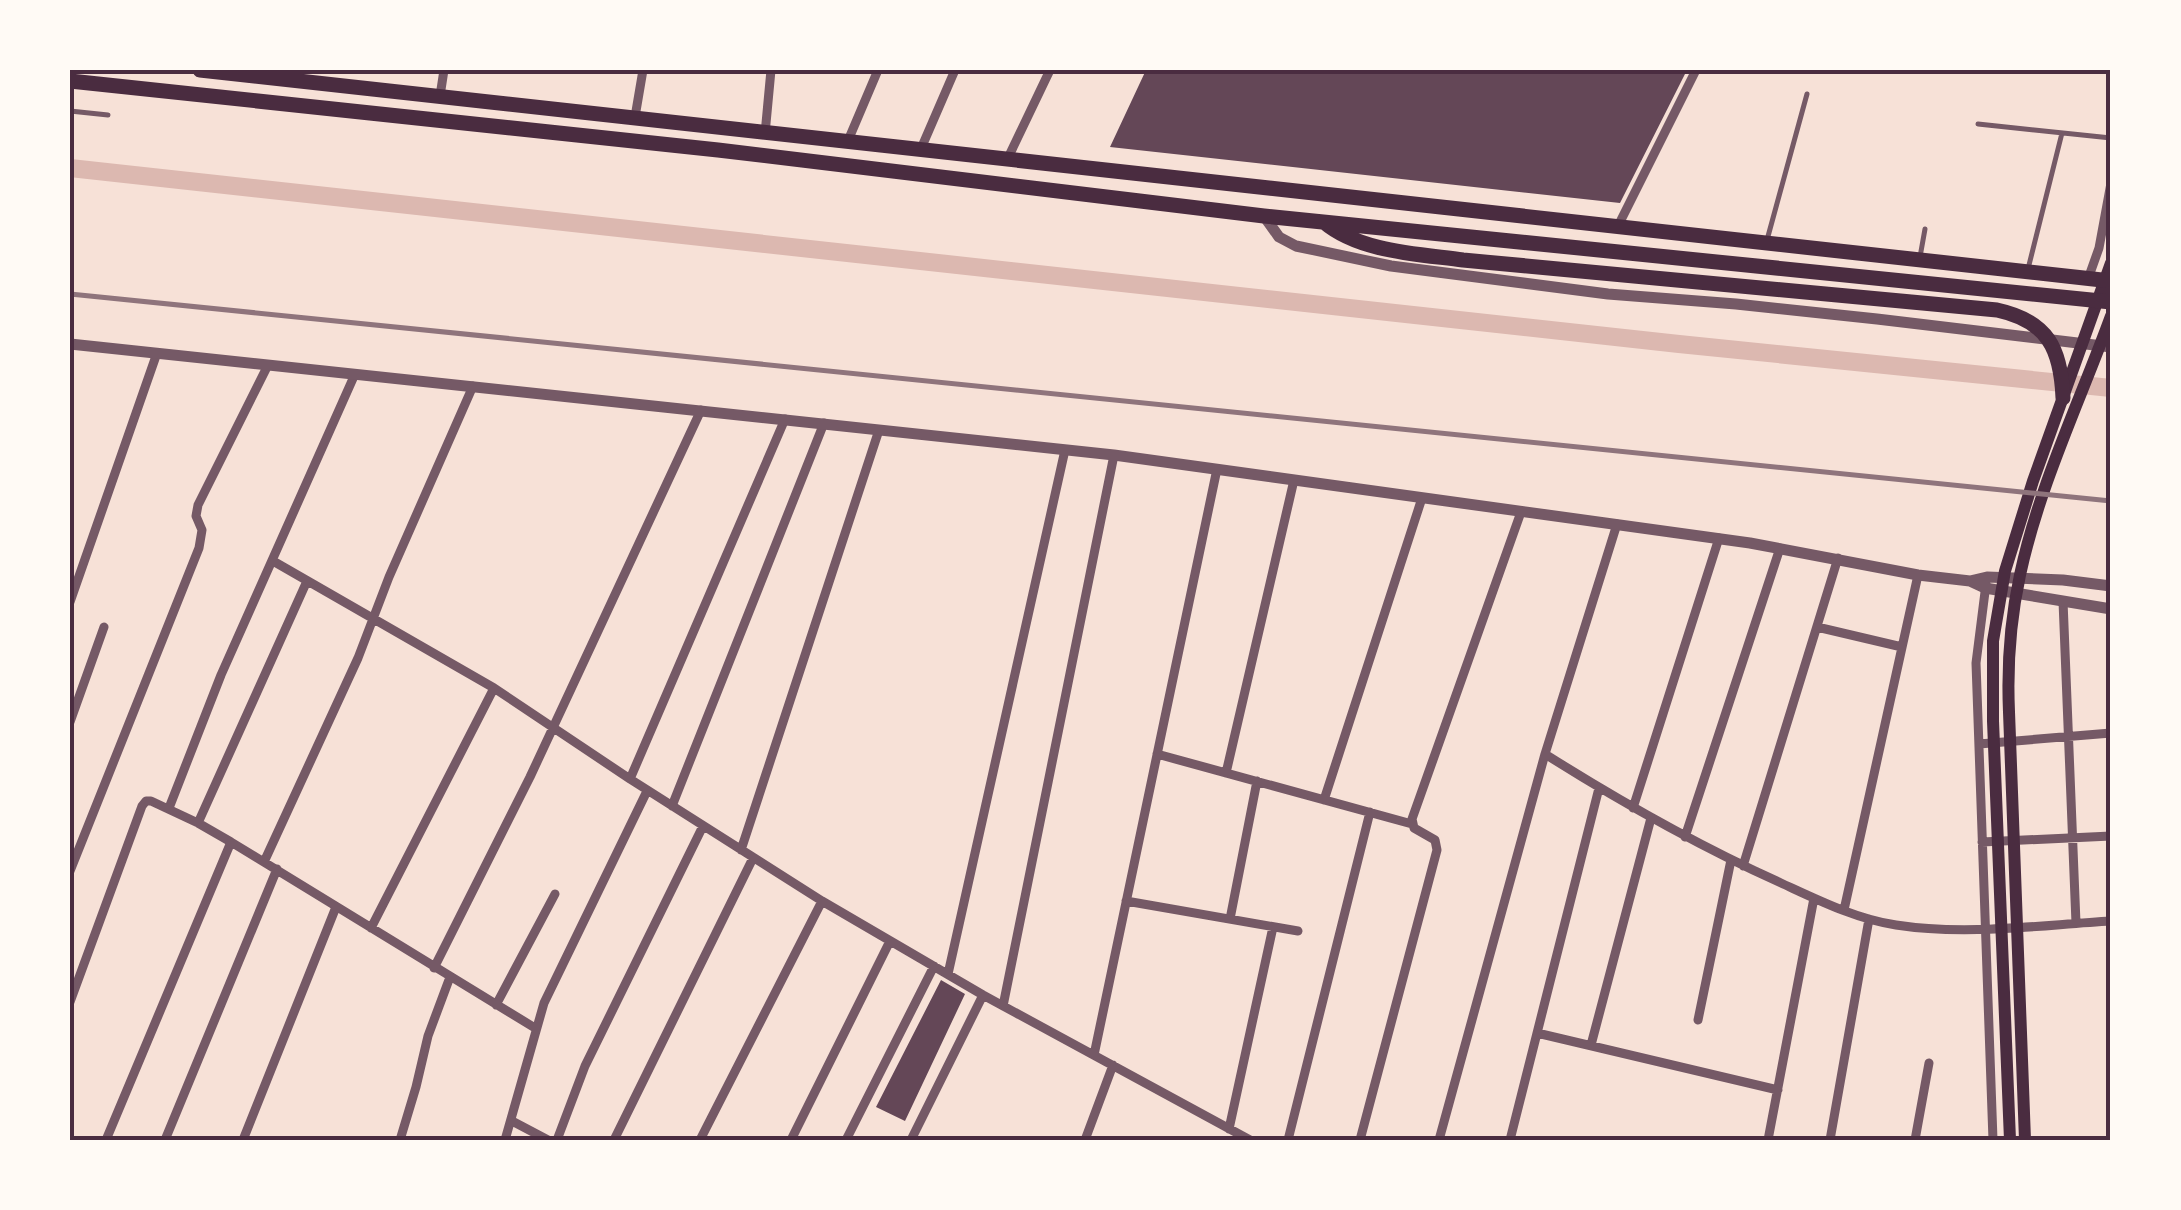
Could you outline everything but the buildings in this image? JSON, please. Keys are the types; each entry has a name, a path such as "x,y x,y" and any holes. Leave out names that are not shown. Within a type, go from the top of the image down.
{"highway":[{"path":"200,70 2111,281"},
{"path":"70,81 698,148 1264,216 2111,302"},
{"path":"1324,222 1355,241 1507,266 2019,314 2048,338 2058,358 2063,398"}],"main road":[{"path":"2010,1140 1993,641 2005,570 2111,263"},
{"path":"2026,1140 2008,701 2010,645 2017,589 2030,534 2111,316"},
{"path":"2092,369 2111,349"}],"street":[{"path":"440,96 444,70"},
{"path":"635,117 643,70"},
{"path":"765,134 771,70"},
{"path":"846,142 878,70"},
{"path":"920,150 955,70"},
{"path":"1008,160 1050,70"},
{"path":"1618,226 1696,70"},
{"path":"2088,279 2099,248 2111,182"},
{"path":"1264,216 1279,236 1296,246 1391,266 2111,349"},
{"path":"70,344 1114,455 1719,538 1918,575 1986,582 2063,580 2111,586"},
{"path":"70,602 158,353"},
{"path":"70,872 198,548 202,530 196,516 198,505 268,365"},
{"path":"169,808 221,674 355,374"},
{"path":"264,862 358,658 473,386"},
{"path":"434,968 553,728 701,410"},
{"path":"630,780 785,419"},
{"path":"672,806 824,423"},
{"path":"741,850 878,430"},
{"path":"948,974 1065,450"},
{"path":"1004,1006 1114,455"},
{"path":"1094,1055 1217,469"},
{"path":"1226,773 1294,480"},
{"path":"1324,800 1422,498"},
{"path":"1412,824 1521,512"},
{"path":"1439,1140 1545,754 1617,524"},
{"path":"1632,808 1719,538"},
{"path":"1685,837 1780,548"},
{"path":"1743,866 1838,558"},
{"path":"273,561 494,688 630,780 822,901 1250,1140"},
{"path":"1844,910 1918,575"},
{"path":"198,822 307,581"},
{"path":"1986,582 2111,610"},
{"path":"1986,582 1976,663 1992,1140"},
{"path":"2062,601 2076,923"},
{"path":"70,722 104,627"},
{"path":"1817,627 1902,647"},
{"path":"371,928 494,688"},
{"path":"1979,744 2111,733"},
{"path":"1157,754 1412,824 1435,840 1438,850 1360,1140"},
{"path":"1545,754 1685,837 1814,898 1869,919 1931,929 2111,921"},
{"path":"1230,919 1257,782"},
{"path":"1510,1140 1599,788"},
{"path":"505,1140 535,1028 560,966 648,791"},
{"path":"70,1002 142,806 148,801 198,822 535,1028"},
{"path":"1288,1140 1370,812"},
{"path":"1592,1045 1651,818"},
{"path":"557,1140 585,1066 703,826"},
{"path":"1982,842 2111,836"},
{"path":"106,1140 232,842"},
{"path":"614,1140 753,858"},
{"path":"1698,1020 1731,860"},
{"path":"166,1140 277,870"},
{"path":"496,1005 555,894"},
{"path":"1768,1140 1814,898"},
{"path":"700,1140 822,901"},
{"path":"1126,901 1298,931"},
{"path":"244,1140 336,906"},
{"path":"1830,1140 1869,919"},
{"path":"1229,1129 1273,926"},
{"path":"790,1140 890,941"},
{"path":"846,1140 934,966"},
{"path":"400,1140 428,1036 450,977"},
{"path":"911,1140 983,994"},
{"path":"1537,1033 1778,1090"},
{"path":"1915,1140 1929,1063"},
{"path":"1085,1140 1113,1066"},
{"path":"512,1121 548,1140"}],"lane":[{"path":"1766,243 1807,94"},
{"path":"70,111 108,115"},
{"path":"1978,124 2111,138"},
{"path":"2027,272 2062,133"},
{"path":"1919,260 1925,229"}],"waterway":[{"path":"70,168 2111,388"}],"railway":[{"path":"70,294 2111,501"}]}
